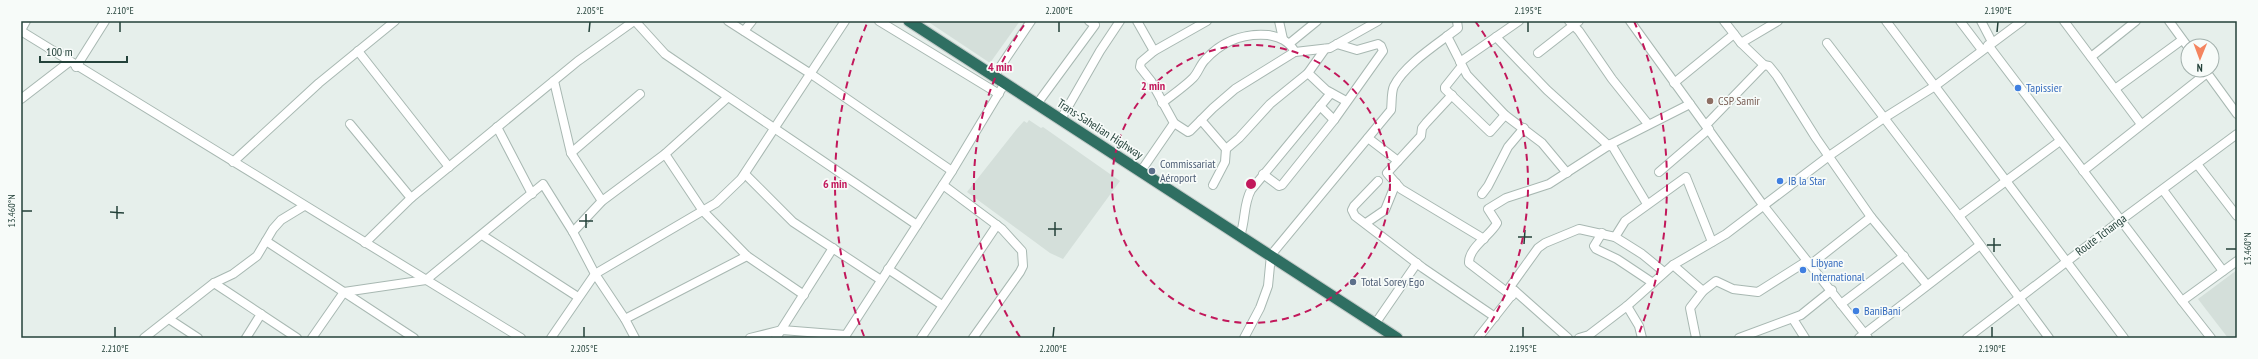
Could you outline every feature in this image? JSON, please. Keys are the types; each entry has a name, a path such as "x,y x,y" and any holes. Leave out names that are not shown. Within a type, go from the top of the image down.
{"highway":[{"name":"Trans-Sahelian Highway","path":"909,21 1271,255 1294,273 1397,338"}],"street":[{"path":"26,21 21,31 72,64 521,338"},
{"path":"22,98 72,64 105,21"},
{"path":"233,162 319,82 395,21"},
{"path":"365,243 411,198 449,166 554,81 634,21 666,54 727,98 917,225"},
{"path":"728,21 811,74 952,171"},
{"path":"744,31 752,21"},
{"path":"551,338 596,274 722,199 745,174 845,21"},
{"path":"879,21 999,94"},
{"path":"994,76 1031,21"},
{"path":"1037,104 1095,25 1089,21"},
{"path":"1061,119 1100,51 1120,21"},
{"path":"1138,21 1154,51"},
{"path":"1207,21 1154,51 1141,62 1140,67 1151,80 1174,123 1189,132 1235,89 1295,52 1325,49 1378,21"},
{"path":"1279,21 1287,41 1295,52"},
{"path":"1162,103 1194,77 1204,60 1217,48 1231,40 1239,37 1256,35 1287,41 1317,21"},
{"path":"1244,338 1260,308 1268,286 1271,255 1391,110 1394,86 1410,67 1458,28 1457,21"},
{"path":"1505,115 1490,132 1445,87 1461,65 1496,36 1519,21"},
{"path":"1630,21 1763,205 1808,263 1832,290 1864,336 1927,285 1980,245"},
{"path":"1724,21 1741,43 1764,65 1769,66 1777,76 1871,217 1927,285"},
{"path":"1741,43 1778,21"},
{"path":"1886,21 2124,338"},
{"path":"1960,21 1988,46 2211,338"},
{"path":"1981,21 1988,46"},
{"path":"1579,338 1589,335 1627,306 1673,265 1726,234 1829,156 1884,118 1935,86 2022,21"},
{"path":"2064,21 2141,124"},
{"path":"2091,57 2136,21"},
{"path":"2169,21 2181,38"},
{"path":"1538,53 1574,22 1648,124"},
{"path":"1674,83 1734,34"},
{"path":"1447,36 1461,65 1505,115 1542,143 1567,173"},
{"path":"1496,36 1547,90 1610,145 1647,204"},
{"path":"2115,89 2180,41"},
{"path":"1827,43 1959,216 2048,338"},
{"path":"1263,174 1279,186 1282,185 1334,120 1346,101 1378,59 1383,49 1378,44 1357,50 1337,44"},
{"path":"1226,149 1239,138 1270,104 1308,73 1325,49"},
{"path":"358,51 449,166"},
{"path":"1659,172 1708,127 1764,65"},
{"path":"1308,73 1331,93 1346,101"},
{"path":"2083,171 2198,78"},
{"path":"2210,78 2237,114"},
{"path":"554,81 571,153 602,201"},
{"path":"750,338 782,330 845,336 952,171 1005,83"},
{"path":"1240,236 1245,222 1247,198 1263,174 1331,93"},
{"path":"571,153 640,94"},
{"path":"1452,95 1422,128 1421,136 1387,172 1406,192 1484,239"},
{"path":"573,232 602,201 665,154 727,98"},
{"path":"1568,338 1513,294 1470,266 1469,260 1497,223 1489,209 1510,196 1549,184 1610,145 1648,124 1690,104"},
{"path":"1320,106 1334,120"},
{"path":"1201,120 1226,149 1225,162 1214,185"},
{"path":"1141,171 1174,123"},
{"path":"350,124 411,198"},
{"path":"497,127 532,194"},
{"path":"1482,194 1488,186 1508,146 1524,128"},
{"path":"1368,138 1398,161"},
{"name":"Route Tchanga","path":"1968,338 2121,220 2197,164 2236,139"},
{"path":"1959,216 2060,140"},
{"path":"665,154 703,211 747,256 804,295"},
{"path":"2197,164 2237,216"},
{"path":"745,174 784,214 881,280"},
{"path":"1615,236 1625,221 1647,204 1686,178 1712,242"},
{"path":"1378,181 1352,210 1355,216 1417,263 1495,317"},
{"path":"1366,223 1385,210 1396,183"},
{"path":"312,338 344,292 426,280 482,236 543,184 573,232 596,274 625,318 634,338"},
{"path":"943,185 997,225 1019,246 1024,258 1023,266 973,338"},
{"path":"2163,190 2222,271"},
{"path":"144,338 214,283 233,274 257,256 272,229 281,220 304,206"},
{"path":"1696,338 1690,308 1703,292 1716,281 1733,289 1758,292 1808,263 1871,217"},
{"path":"921,338 997,225"},
{"path":"1513,294 1510,287 1538,248 1545,242 1579,229 1615,236 1642,254 1664,272"},
{"path":"1602,233 1594,246 1596,249 1617,259 1653,283"},
{"path":"482,236 578,298"},
{"path":"266,241 414,338"},
{"path":"776,338 833,248"},
{"path":"625,318 747,256"},
{"path":"1841,304 1904,256"},
{"path":"2182,301 2237,261"},
{"path":"1376,324 1417,263"},
{"path":"1673,265 1703,292"},
{"path":"888,269 942,305"},
{"path":"214,283 297,338"},
{"path":"1739,338 1758,335 1803,315 1832,290"},
{"path":"1478,338 1513,294"},
{"path":"1627,306 1639,326 1642,338"},
{"path":"246,338 261,314"},
{"path":"169,319 198,338"},
{"path":"1793,319 1805,338"}],"shaded area":[{"path":"927,21 1020,21 990,63"},
{"path":"1029,120 1041,128 1043,127 1120,181 1063,259 1050,253 967,192 1016,130 1024,121 1027,123"},
{"path":"2237,270 2237,338 2228,338 2198,299"}],"place":[{"name":"Tapissier","path":"2018,88"},
{"name":"CSP Samir","path":"1710,101"},
{"name":"Commissariat Aéroport","path":"1152,171"},
{"name":"IB la Star","path":"1780,181"},
{"name":"Libyane International","path":"1803,270"},
{"name":"Total Sorey Ego","path":"1353,282"},
{"name":"BaniBani","path":"1856,311"}]}
